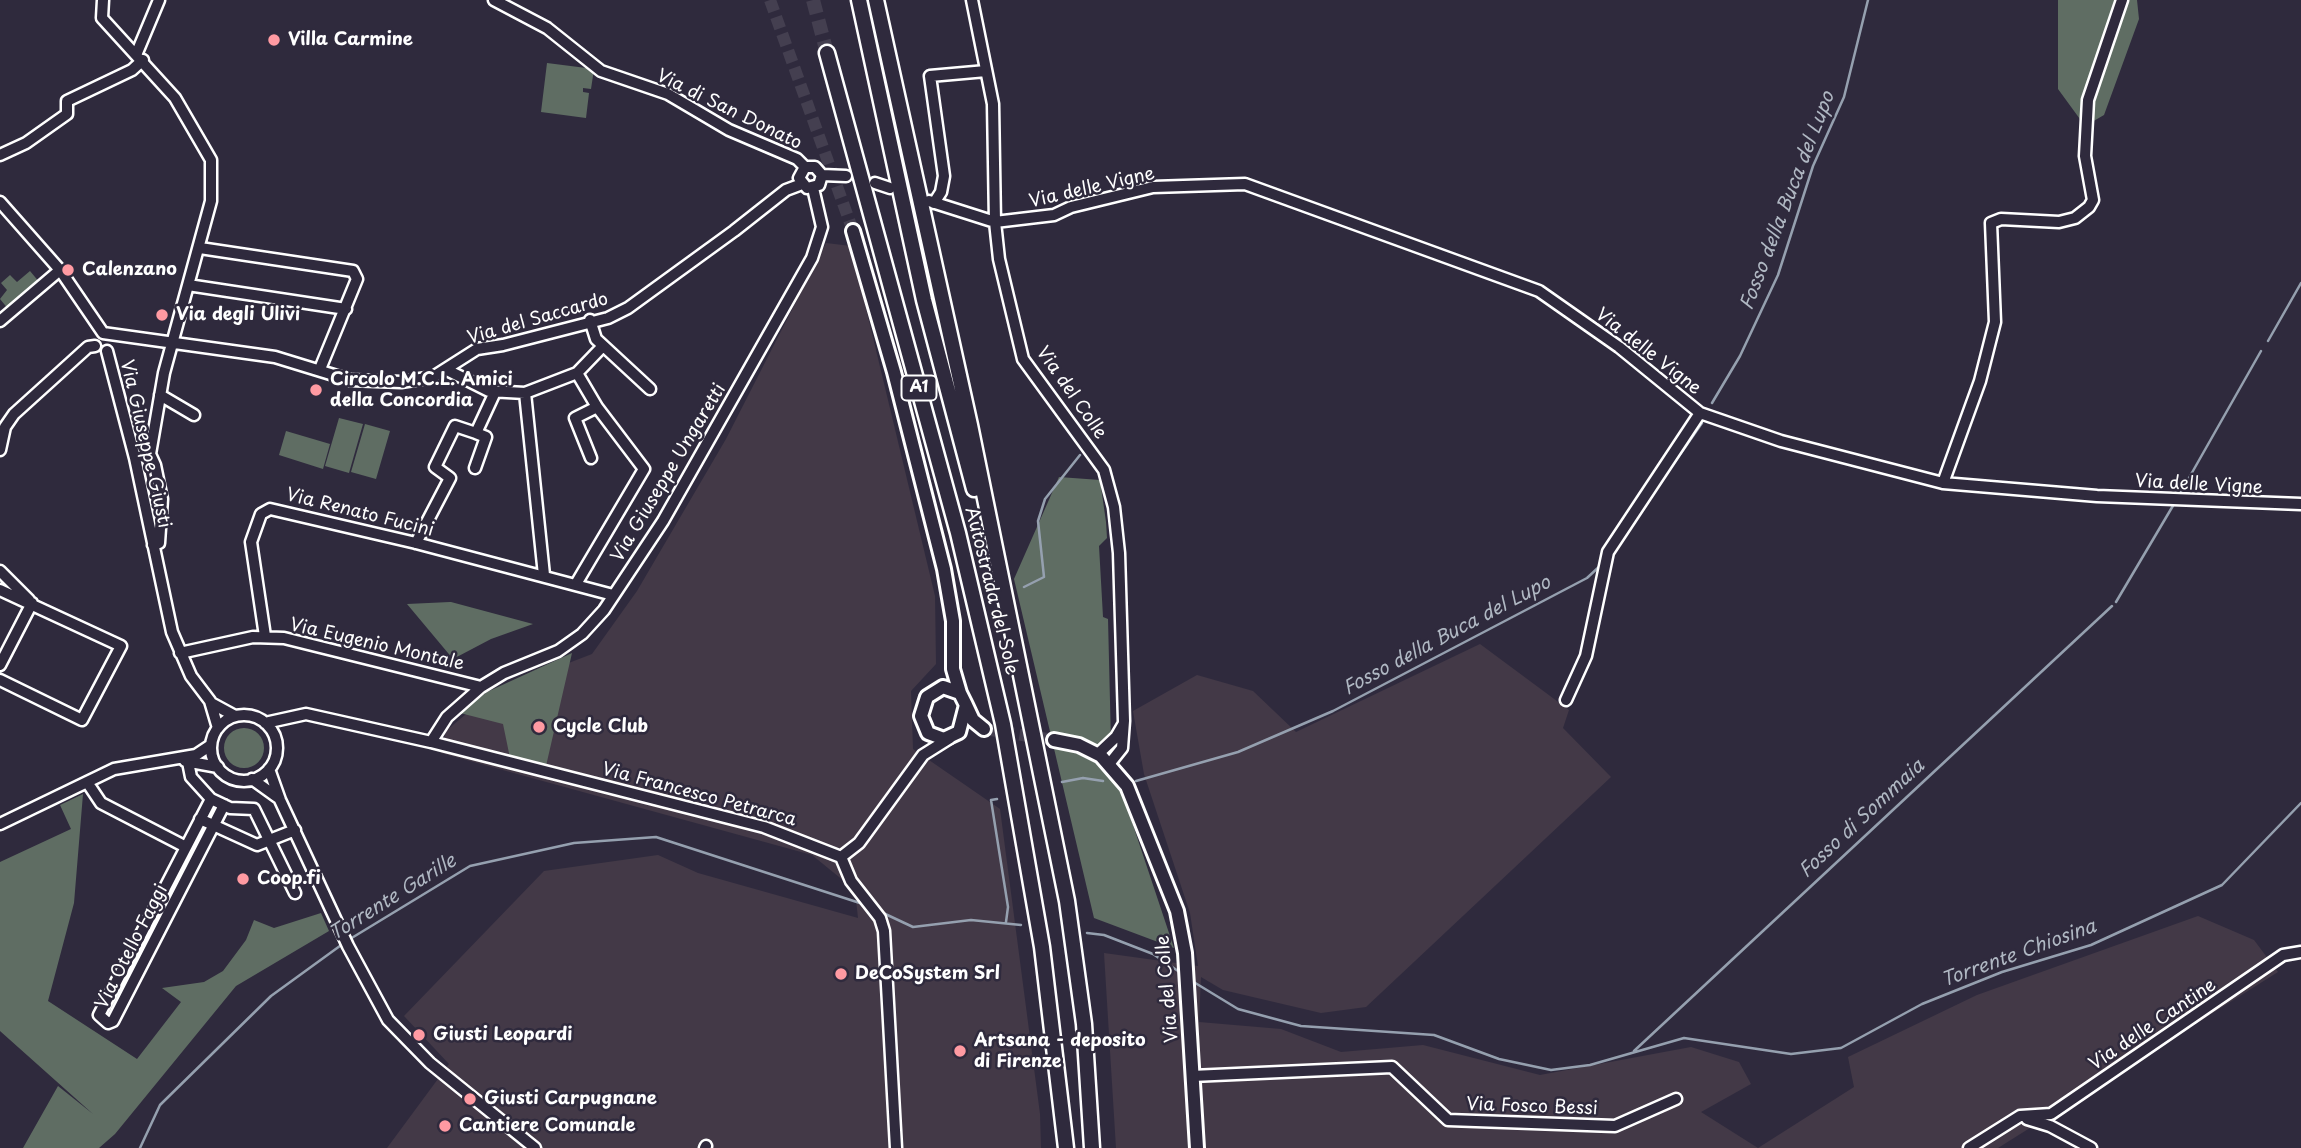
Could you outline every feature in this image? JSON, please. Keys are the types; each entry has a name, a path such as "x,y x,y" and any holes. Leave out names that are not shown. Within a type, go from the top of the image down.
{"highway":[{"name":"Autostrada del Sole","path":"859,0 924,300 1015,646"},
{"name":"Autostrada del Sole","path":"876,0 1067,901 1084,1024 1092,1148"},
{"name":"Autostrada del Sole","path":"827,53 979,617 1003,724 1036,905 1066,1148"}],"main road":[{"path":"853,231 894,372 944,569 953,621 953,669 973,720 984,729 932,737 924,729 921,716 924,702 953,669"},
{"path":"937,689 949,687 963,699"},
{"path":"954,735 963,699"},
{"path":"1054,740 1079,745 1110,763"},
{"name":"Via del Colle","path":"1110,763 1127,786 1177,911 1185,953 1197,1148"}],"street":[{"path":"103,0 102,18 176,98 211,160 211,201 172,345 150,454 135,458"},
{"path":"0,155 26,142 67,114 67,101 132,71 159,0"},
{"name":"Via di San Donato","path":"494,0 547,28 601,71 668,94 729,130 797,159 805,167"},
{"name":"Via del Colle","path":"972,0 993,104 995,222 999,259 1023,359 1095,457 1109,482 1119,553 1124,721 1122,748 1110,763"},
{"path":"1943,483 1980,381 1995,322 1991,223 2001,219 2059,222 2075,218 2089,207 2093,200 2085,156 2088,100 2122,0"},
{"path":"986,71 930,76 944,176 941,192 931,202 995,222"},
{"path":"822,175 819,185 813,188 802,184 799,175 805,167 815,167 822,175 846,176"},
{"path":"875,183 890,188"},
{"name":"Via del Saccardo","path":"107,340 127,337 275,357 350,380 373,382 433,377 477,349 503,345 590,320 608,318 628,308 786,190 802,184"},
{"name":"Via delle Vigne","path":"995,222 1054,215 1071,207 1153,187 1245,184 1539,291 1619,347 1700,413 1781,441 1943,483 2097,496 2301,504"},
{"name":"Via Giuseppe Ungaretti","path":"432,742 447,717 481,687 504,673 568,645 587,629 613,595 663,521 812,258 822,227 813,188"},
{"name":"Via Giuseppe Giusti","path":"2,208 61,270 107,340 156,544 172,632 191,676 211,703 218,728"},
{"path":"200,248 353,271 357,279 320,369"},
{"path":"1,321 61,270"},
{"path":"188,285 346,309"},
{"path":"590,320 596,340 650,389"},
{"name":"Via Giuseppe Giusti","path":"95,346 96,337 107,340"},
{"name":"Via Giuseppe Giusti","path":"95,346 107,340"},
{"path":"0,450 3,426 20,407 88,347 95,346"},
{"path":"447,370 463,380 495,392 524,393 577,373 603,346"},
{"path":"576,584 644,469 597,407 577,373"},
{"path":"476,433 495,392"},
{"path":"524,393 544,575"},
{"path":"160,396 194,415"},
{"path":"591,458 575,418 597,407"},
{"path":"1566,700 1586,656 1608,552 1700,413"},
{"path":"416,543 450,478 435,467 455,426 486,437 475,468"},
{"name":"Via Giuseppe Giusti","path":"150,454 162,499 156,544"},
{"name":"Via Renato Fucini","path":"265,636 251,542 257,523 265,510 274,509 416,543 613,595"},
{"path":"0,571 32,603"},
{"path":"0,590 121,646 82,720 0,680"},
{"path":"0,665 32,603"},
{"path":"180,653 265,636"},
{"name":"Via Eugenio Montale","path":"265,636 305,641 481,687"},
{"name":"Via Giuseppe Giusti","path":"211,703 235,716 251,716 265,723"},
{"name":"Via Francesco Petrarca","path":"265,723 298,714 318,716 432,742 764,827 841,857"},
{"path":"0,824 127,765 196,755 211,746 218,728 235,716"},
{"path":"170,760 218,768 239,780 252,779 269,769 276,752 279,732 291,716"},
{"path":"1098,754 1116,737 1124,721"},
{"path":"265,723 276,744"},
{"path":"923,755 924,729"},
{"path":"896,1148 884,932 880,918 851,881 841,857 859,843 923,755 954,735"},
{"path":"211,746 218,768"},
{"path":"188,762 191,777 211,799 223,805 254,809 295,893"},
{"path":"269,769 280,800 348,946 388,1020 430,1063 536,1148"},
{"path":"252,779 280,800"},
{"path":"87,782 101,803 186,847"},
{"name":"Via Otello Faggi","path":"211,799 99,1015 108,1023 113,1021 223,805"},
{"path":"200,819 257,845 295,830"},
{"name":"Via Otello Faggi","path":"172,874 184,880"},
{"name":"Via delle Cantine","path":"1969,1148 2020,1116 2050,1114 2283,955 2301,952"},
{"name":"Via Fosco Bessi","path":"1192,1076 1392,1068 1448,1120 1615,1126 1676,1099"},
{"path":"2020,1116 2050,1126 2091,1148"}],"shaded area":[{"path":"826,243 851,246 935,596 936,664 911,691 913,749 1000,809 1040,1114 1041,1148 387,1148 449,1064 404,1016 544,871 658,855 698,873 858,918 855,890 812,855 441,753 446,731 491,693 592,654 637,591 726,439"},
{"path":"1480,644 1569,710 1563,728 1611,777 1366,1007 1321,1013 1223,990 1201,977 1199,1022 1281,1029 1341,1052 1423,1045 1540,1075 1691,1047 1739,1062 1751,1084 1701,1112 1758,1148 1116,1148 1104,953 1198,966 1190,913 1144,774 1133,711 1197,675 1253,691 1296,732"},
{"path":"2198,916 2254,940 2278,972 1998,1148 1758,1148 1854,1087 1848,1057 1977,995"}],"green space":[{"path":"2058,0 2137,0 2139,19 2104,115 2085,126 2058,89"},
{"path":"547,63 594,69 591,89 583,88 583,92 589,93 586,118 541,112"},
{"path":"30,271 40,283 9,310 0,299 7,290 1,283 10,275 17,282"},
{"path":"339,418 363,424 349,473 325,466"},
{"path":"365,424 390,431 376,479 351,472"},
{"path":"286,431 330,444 323,469 279,455"},
{"path":"1059,477 1100,480 1107,538 1099,546 1103,617 1108,619 1111,743 1124,798 1174,948 1094,918 1014,579"},
{"path":"450,602 533,624 491,639 453,659 407,604"},
{"path":"572,653 546,766 510,758 503,724 460,713 487,692"},
{"path":"244,728 252,729 258,734 263,740 263,756 258,762 252,767 244,768 236,767 230,762 225,756 224,748 225,740 230,734 236,729"},
{"path":"83,794 74,903 48,1001 137,1059 181,1002 162,988 204,982 223,971 246,940 254,920 274,928 321,913 329,931 236,986 115,1134 99,1148 23,1148 58,1086 93,1114 0,1031 0,862 71,829 60,805"}],"waterway":[{"name":"Fosso della Buca del Lupo","path":"1712,403 1740,356 1778,275 1813,166 1844,97 1868,0"},
{"name":"Fosso di Sommaia","path":"2268,341 2301,283"},
{"name":"Fosso di Sommaia","path":"2181,492 2261,351"},
{"name":"Fosso della Buca del Lupo","path":"1642,509 1702,423"},
{"path":"1024,587 1044,577 1038,521 1045,499 1080,455"},
{"name":"Fosso di Sommaia","path":"2116,602 2174,504"},
{"name":"Fosso della Buca del Lupo","path":"1136,781 1238,752 1333,711 1587,578 1601,565"},
{"name":"Fosso di Sommaia","path":"1634,1051 2112,606"},
{"name":"Fosso della Buca del Lupo","path":"1062,782 1083,778 1103,781"},
{"name":"Fosso della Buca del Lupo","path":"997,799 991,800 1008,907 1006,922"},
{"name":"Torrente Chiosina","path":"1192,981 1238,1009 1301,1026 1434,1035 1499,1059 1551,1070 1590,1065 1684,1038 1791,1054 1841,1048 1922,1004 2002,972 2091,945 2222,885 2301,803"},
{"name":"Torrente Garille","path":"350,939 470,866 574,843 656,837 866,905"},
{"name":"Torrente Garille","path":"881,912 913,927 971,920 1021,925"},
{"name":"Torrente Garille","path":"1087,933 1104,935 1153,954 1181,973"},
{"name":"Torrente Garille","path":"140,1148 160,1105 271,996 344,943"}],"tunnel":[{"path":"770,0 853,231"},
{"path":"813,0 827,53"},
{"path":"984,729 1054,740"}],"place":[{"name":"Villa Carmine","path":"274,40"},
{"name":"Calenzano","path":"68,270"},
{"name":"Via degli Ulivi","path":"162,315"},
{"name":"Circolo M.C.L. Amici della Concordia","path":"316,390"},
{"name":"Cycle Club","path":"539,727"},
{"name":"Coop.fi","path":"243,879"},
{"name":"DeCoSystem Srl","path":"841,974"},
{"name":"Giusti Leopardi","path":"419,1035"},
{"name":"Artsana - deposito di Firenze","path":"960,1051"},
{"name":"Giusti Carpugnane","path":"470,1099"},
{"name":"Cantiere Comunale","path":"445,1126"}]}
